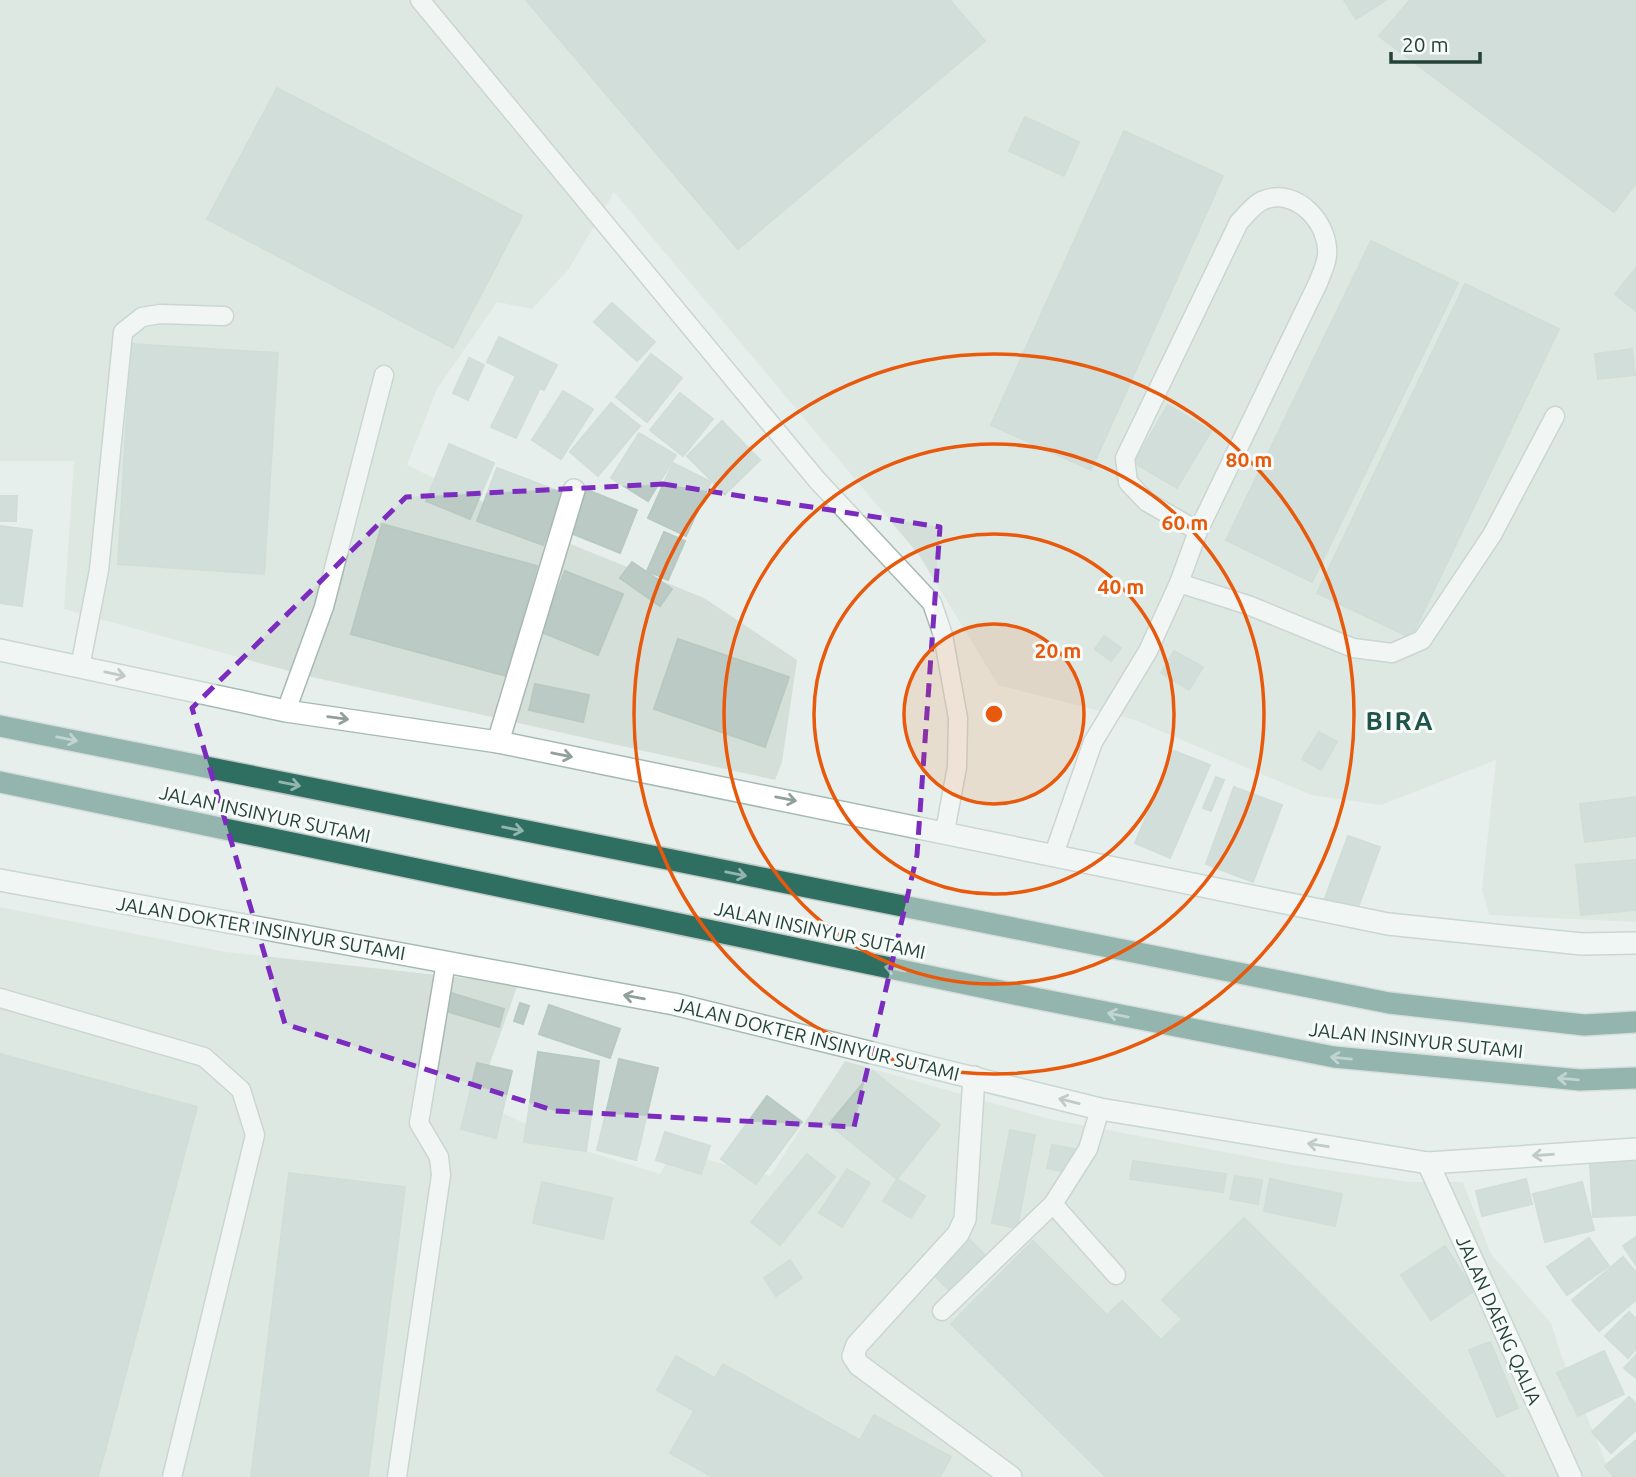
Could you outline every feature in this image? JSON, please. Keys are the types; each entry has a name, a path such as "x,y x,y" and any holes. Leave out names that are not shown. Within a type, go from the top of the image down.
{"highway":[{"name":"JALAN INSINYUR SUTAMI","path":"0,726 1389,1003 1584,1025 1636,1022"},
{"name":"JALAN INSINYUR SUTAMI","path":"0,782 1029,997 1334,1057 1580,1080 1636,1078"}],"street":[{"path":"498,742 574,490"},
{"path":"0,650 286,710 498,742 945,831 1388,924 1582,944 1636,943"},
{"name":"JALAN DOKTER INSINYUR SUTAMI","path":"0,880 674,1004 1100,1109 1428,1163 1636,1149"},
{"path":"974,1077 965,1219 958,1234 857,1345 853,1356 859,1365 1011,1477"},
{"name":"JALAN DAENG QALIA","path":"1428,1163 1570,1477"}],"lane":[{"path":"420,0 817,480 932,603 943,635 958,718 957,767 945,831"},
{"path":"1054,854 1093,742 1148,651 1179,583 1198,531 1318,283 1327,257 1325,238 1313,212 1286,197 1262,200 1239,222 1125,457 1128,482 1147,502 1198,531"},
{"path":"80,667 99,570 123,332 142,317 160,314 224,316"},
{"path":"286,710 324,607 384,375"},
{"path":"1179,583 1248,605 1353,648 1392,653 1422,640 1492,535 1556,416"},
{"path":"397,1477 441,1175 439,1157 419,1123 446,962"},
{"path":"0,998 204,1057 242,1090 255,1135 172,1477"},
{"path":"942,1311 1053,1205 1088,1149 1100,1109"},
{"path":"1053,1205 1115,1275"}],"highlighted area":[{"path":"663,484 940,527 917,855 854,1127 555,1111 285,1024 192,708 406,497"}],"shaded area":[{"path":"0,0 1636,0 1636,922 1489,915 1482,889 1496,760 1381,805 1311,795 1135,720 998,685 919,555 614,192 569,269 532,309 497,302 437,389 407,465 568,543 704,598 797,660 782,762 775,780 307,676 64,609 74,461 0,461"},
{"path":"0,907 226,952 518,984 483,1083 502,1113 586,1151 660,1174 673,1151 770,1176 845,1061 1049,1119 1293,1165 1409,1182 1463,1182 1491,1254 1551,1323 1562,1357 1612,1477 0,1477"}],"building":[{"path":"526,0 950,0 985,41 738,249"},
{"path":"1344,0 1386,0 1356,19"},
{"path":"1410,0 1636,0 1636,183 1614,212 1379,36"},
{"path":"277,88 522,216 453,348 207,219"},
{"path":"1025,117 1079,142 1064,176 1009,151"},
{"path":"1124,131 1223,176 1091,470 991,425"},
{"path":"1371,241 1458,283 1312,582 1226,540"},
{"path":"1636,268 1636,311 1615,294"},
{"path":"1465,284 1559,329 1411,638 1317,593"},
{"path":"612,303 655,342 637,361 594,322"},
{"path":"499,337 557,365 544,390 487,362"},
{"path":"131,344 278,353 264,574 118,564"},
{"path":"1632,349 1635,375 1598,379 1595,354"},
{"path":"651,354 682,378 647,422 616,397"},
{"path":"469,358 484,365 468,400 453,393"},
{"path":"515,378 539,390 516,438 491,427"},
{"path":"563,391 593,409 561,459 532,440"},
{"path":"680,393 713,419 683,456 650,430"},
{"path":"611,403 640,426 598,476 570,452"},
{"path":"1168,405 1211,431 1177,488 1134,463"},
{"path":"722,421 760,460 725,494 687,456"},
{"path":"639,433 676,455 648,501 611,478"},
{"path":"449,444 494,463 470,519 426,501"},
{"path":"673,463 711,482 686,536 648,518"},
{"path":"497,468 563,493 543,545 477,521"},
{"path":"585,489 637,510 620,553 568,532"},
{"path":"0,496 17,496 16,521 0,521"},
{"path":"382,524 537,566 506,676 351,634"},
{"path":"0,526 32,530 22,606 0,603"},
{"path":"664,532 685,541 668,580 647,571"},
{"path":"632,562 672,589 660,606 620,578"},
{"path":"565,571 623,594 598,655 541,632"},
{"path":"1104,636 1121,648 1111,661 1095,649"},
{"path":"678,639 789,677 765,747 654,709"},
{"path":"1174,651 1203,667 1189,690 1161,673"},
{"path":"535,684 589,695 583,722 529,710"},
{"path":"1319,732 1337,742 1321,770 1302,759"},
{"path":"1174,751 1210,765 1170,858 1135,843"},
{"path":"1216,777 1224,780 1211,811 1203,808"},
{"path":"1234,787 1282,805 1253,882 1206,864"},
{"path":"1636,797 1636,836 1585,842 1580,804"},
{"path":"1348,836 1380,847 1356,913 1324,901"},
{"path":"1636,860 1636,910 1581,915 1576,865"},
{"path":"451,993 504,1009 499,1027 446,1011"},
{"path":"520,1003 529,1006 523,1024 514,1021"},
{"path":"549,1005 620,1029 610,1058 539,1034"},
{"path":"538,1052 599,1061 586,1151 524,1142"},
{"path":"0,1054 197,1107 98,1477 0,1477"},
{"path":"619,1059 658,1068 636,1160 597,1150"},
{"path":"477,1063 512,1071 496,1138 461,1129"},
{"path":"873,1071 940,1125 897,1179 829,1124"},
{"path":"767,1096 802,1122 756,1184 721,1159"},
{"path":"1010,1130 1035,1135 1017,1228 992,1223"},
{"path":"665,1132 710,1146 701,1174 656,1160"},
{"path":"1052,1145 1075,1149 1070,1173 1047,1168"},
{"path":"807,1154 835,1177 780,1245 751,1222"},
{"path":"1133,1161 1226,1174 1223,1192 1130,1179"},
{"path":"1636,1161 1636,1215 1593,1217 1590,1165"},
{"path":"847,1169 870,1183 842,1227 819,1213"},
{"path":"289,1173 405,1187 368,1477 251,1477"},
{"path":"1235,1176 1262,1180 1258,1204 1230,1199"},
{"path":"897,1179 925,1196 911,1218 883,1201"},
{"path":"1270,1179 1342,1194 1335,1226 1264,1211"},
{"path":"1526,1179 1532,1204 1482,1216 1476,1191"},
{"path":"542,1182 612,1198 603,1239 533,1223"},
{"path":"1582,1182 1594,1230 1545,1242 1533,1194"},
{"path":"1244,1218 1505,1477 1106,1477 951,1324 1033,1241 1107,1315 1122,1301 1161,1340 1182,1319 1162,1300"},
{"path":"1636,1237 1636,1265 1623,1246"},
{"path":"968,1238 985,1255 949,1290 933,1274"},
{"path":"1589,1238 1609,1266 1567,1295 1547,1267"},
{"path":"1445,1246 1474,1291 1431,1320 1401,1275"},
{"path":"1623,1257 1636,1272 1636,1300 1599,1331 1572,1300"},
{"path":"790,1260 802,1278 776,1296 764,1278"},
{"path":"1629,1312 1636,1319 1636,1349 1628,1358 1605,1336"},
{"path":"1490,1342 1518,1408 1497,1417 1469,1350"},
{"path":"1604,1351 1624,1394 1578,1416 1557,1373"},
{"path":"1636,1355 1636,1378 1624,1368"},
{"path":"676,1356 715,1378 723,1364 860,1440 874,1415 951,1457 940,1477 713,1477 670,1453 694,1411 657,1390"},
{"path":"1629,1397 1636,1404 1636,1430 1611,1453 1592,1432"},
{"path":"1636,1440 1636,1477 1614,1477 1605,1466"}],"district":[{"name":"BIRA","path":"1400,720"}]}
